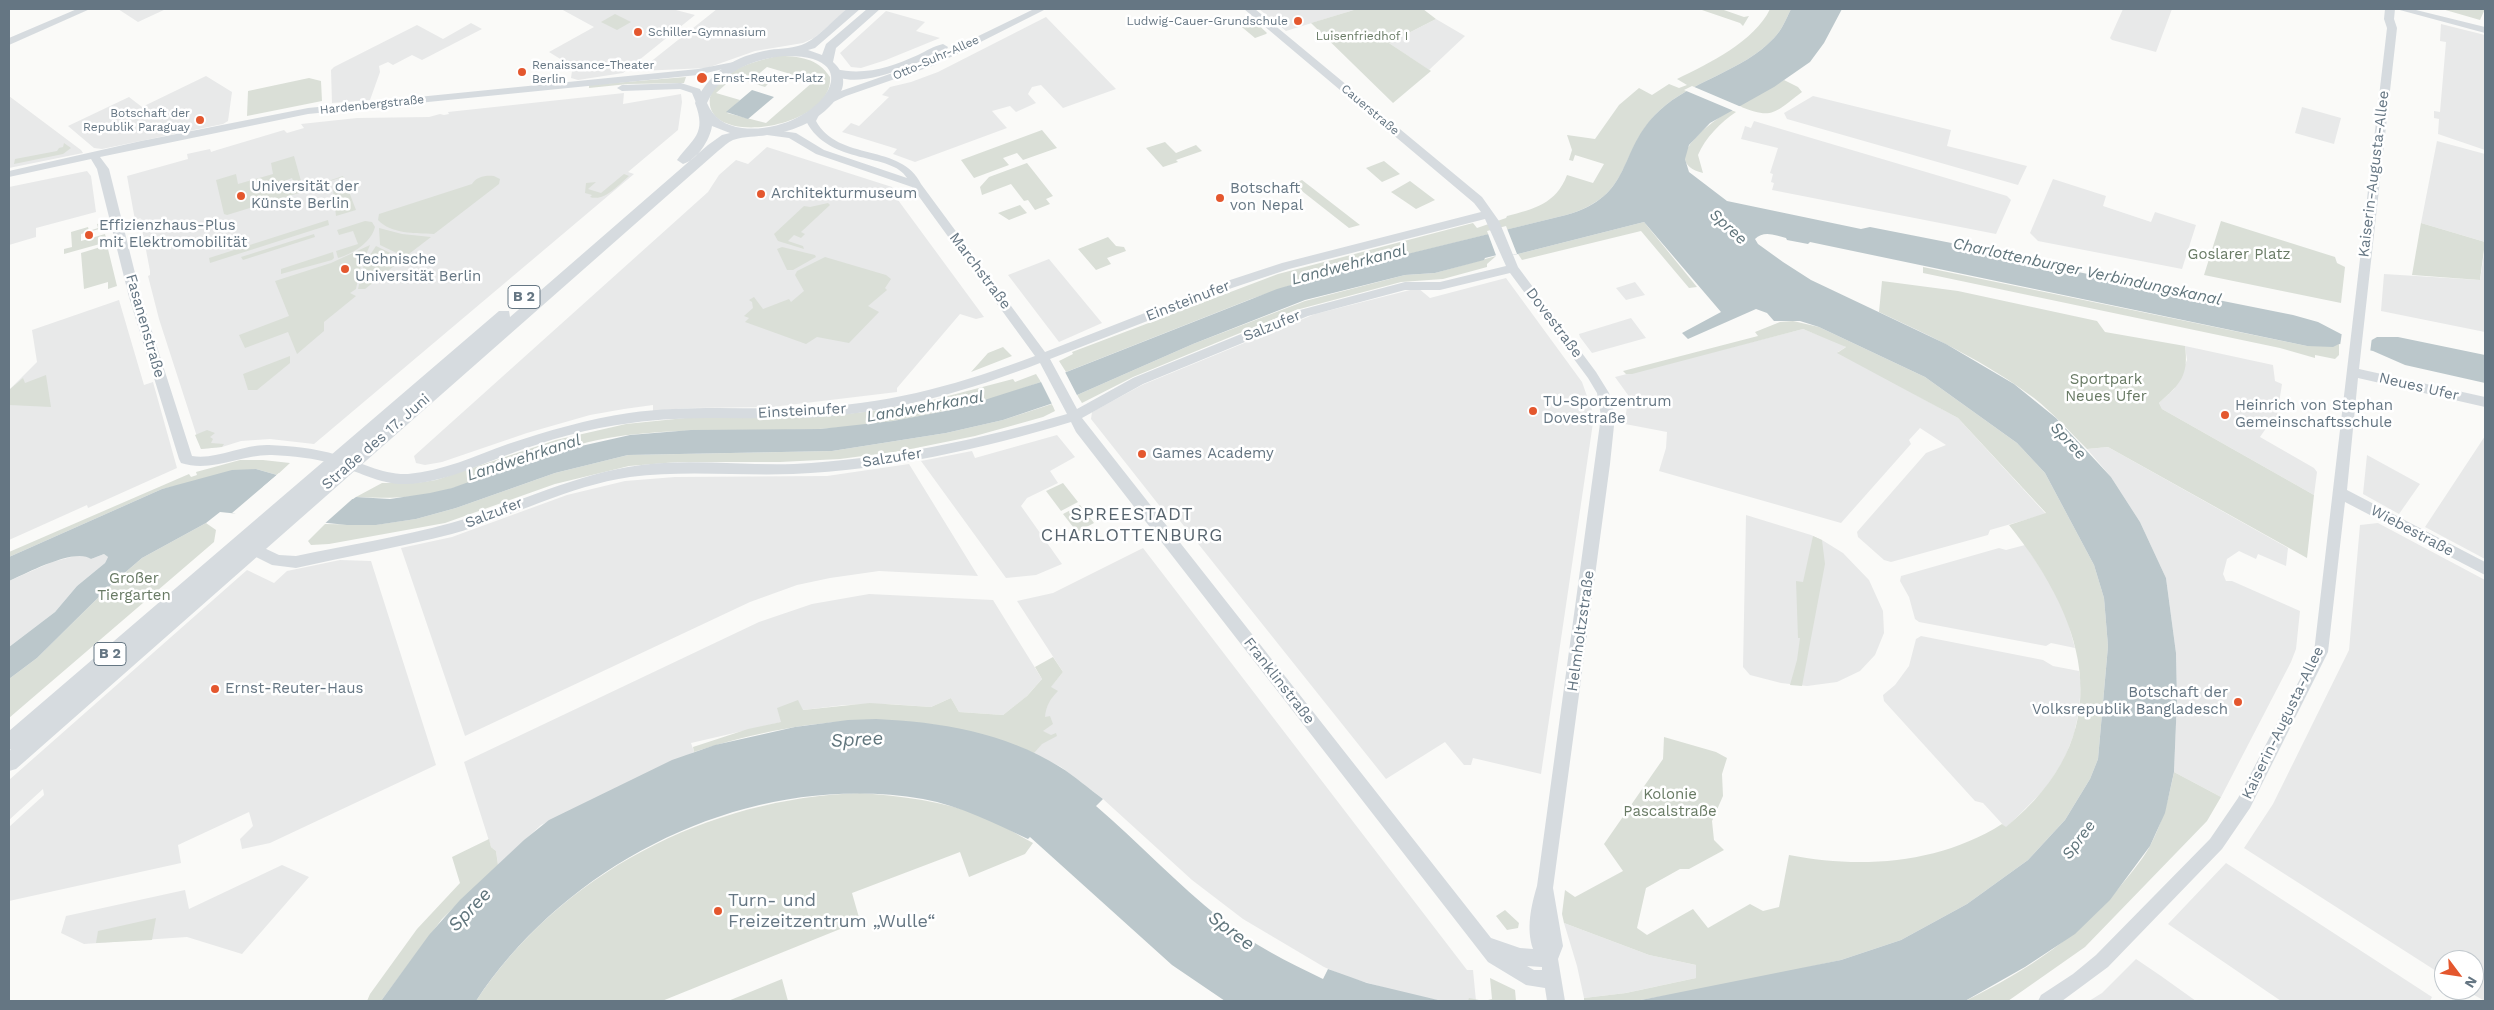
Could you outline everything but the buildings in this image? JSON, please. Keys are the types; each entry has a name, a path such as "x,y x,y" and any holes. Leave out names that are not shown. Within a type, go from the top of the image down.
{"main road":[{"path":"9,36 72,9"},
{"path":"9,42 85,9"},
{"path":"792,52 811,45 854,9"},
{"path":"827,61 830,47 874,9"},
{"name":"Otto-Suhr-Allee","path":"835,72 857,77 881,72 935,51 1021,9"},
{"name":"Otto-Suhr-Allee","path":"829,101 842,94 932,63 1041,9"},
{"name":"Cauerstraße","path":"1249,9 1478,200 1489,214 1495,227"},
{"name":"Kaiserin-Augusta-Allee","path":"2047,1001 2079,980 2102,961 2187,876 2216,844 2244,802 2320,652 2326,620 2357,324 2392,28 2389,19 2390,9"},
{"path":"2401,9 2470,24"},
{"name":"Kaiserin-Augusta-Allee","path":"2392,28 2399,22 2401,9"},
{"path":"2424,9 2485,29"},
{"path":"702,103 706,92 715,80 740,62 765,54 792,52 810,54 827,61 835,72 836,83 829,101"},
{"name":"Hardenbergstraße","path":"9,179 308,111 698,72 740,62"},
{"name":"Hardenbergstraße","path":"9,174 313,116 605,88 684,86 696,91 702,103"},
{"name":"B 2","path":"751,132 767,132 797,122 815,113 829,101"},
{"name":"B 2","path":"702,103 706,116"},
{"path":"815,113 810,120 814,130 822,138 910,172"},
{"path":"706,116 723,127 751,132"},
{"name":"Straße des 17. Juni","path":"9,742 246,546 278,528 323,480 697,148 706,130 706,116"},
{"name":"Straße des 17. Juni","path":"343,462 713,148 727,138 751,132"},
{"path":"767,132 792,135 820,152 916,185"},
{"name":"Fasanenstraße","path":"97,158 103,169 135,297 183,454 186,459 194,462"},
{"path":"899,178 910,172"},
{"name":"Marchstraße","path":"910,172 916,185 1046,363 1070,411"},
{"name":"Einsteinufer","path":"194,462 240,452 265,450 343,462 380,476 400,479 420,478 450,471 535,440 595,424 660,415 799,413 883,405 960,388 1046,363 1228,285 1286,266 1489,214"},
{"name":"Dovestraße","path":"1495,227 1506,256 1513,268 1595,379"},
{"name":"Salzufer","path":"246,546 282,563 298,561 452,528 535,497 620,474 667,469 823,467 875,462 973,442 1070,411 1304,313 1405,286 1440,286 1513,268"},
{"name":"Neues Ufer","path":"2353,364 2485,402"},
{"name":"Helmholtzstraße","path":"1556,1001 1549,959 1554,946 1545,886 1608,426 1607,405 1595,379"},
{"name":"Franklinstraße","path":"1070,411 1494,956 1526,976 1552,979"},
{"name":"Straße des 17. Juni","path":"9,763 246,546 262,523 323,480"},
{"name":"Wiebestraße","path":"2339,492 2485,570"},
{"path":"1487,945 1520,957 1549,959"}],"shaded area":[{"path":"118,9 166,9 138,22"},
{"path":"561,9 672,9 695,15 623,73 578,80 571,78 572,71 567,68 570,65 549,52 594,27"},
{"path":"717,9 849,9 814,38 803,43 755,51 707,68 639,71"},
{"name":"Ludwig-Cauer-Grundschule","path":"1259,9 1357,9 1286,31"},
{"path":"2123,9 2172,9 2156,52 2110,38"},
{"path":"886,11 925,22 916,31 940,38 886,60 861,68 851,67 840,53"},
{"path":"1046,17 1116,89 1063,108 1041,85 1032,87 1028,94 1036,103 1016,112 1010,106 992,111 1007,128 915,162 893,154 897,149 842,132 851,123 859,126 889,97 882,95 890,87 938,72"},
{"path":"1436,19 1465,36 1429,70 1389,43"},
{"path":"471,23 482,29 422,60 412,55 393,65 388,62 379,66 380,72 370,100 332,103 331,70 334,67 417,25 443,39"},
{"path":"2441,24 2485,35 2485,150 2438,134 2439,119 2434,118 2434,111 2440,112 2446,42 2440,41"},
{"path":"206,76 232,92 228,121 223,124 102,149 94,148 68,126 129,97 142,107"},
{"name":"Technische Universität Berlin","path":"624,93 623,104 681,94 682,102 678,130 628,172 634,174 314,444 270,439 241,441 222,447 201,449 159,319 148,276 150,271 142,229 140,229 139,220 141,218 135,220 127,176 188,159 187,154 210,149 211,152 284,130 287,133 304,128 301,124 357,118 429,117 449,114 448,112"},
{"path":"9,96 81,150 83,153 9,168"},
{"path":"1813,96 1951,130 1947,146 2027,166 2018,185 1787,119 1784,113"},
{"path":"2302,107 2341,118 2334,144 2295,133"},
{"path":"1754,121 2007,196 2011,200 1996,234 1772,190 1774,183 1771,182 1773,174 1770,173 1778,148 1741,139 1745,126 1751,128"},
{"path":"2437,141 2485,154 2485,242 2421,223"},
{"path":"767,147 892,187 898,200 984,317 976,319 960,314 897,388 897,392 772,407 688,408 653,411 653,405 624,409 590,415 527,433 442,462 425,465 416,463 414,456 708,192 719,175 736,160 748,164"},
{"path":"87,171 91,176 96,212 36,228 36,237 9,245 9,187"},
{"path":"2053,179 2106,196 2103,206 2151,222 2155,212 2196,225 2182,269 2038,241 2030,233"},
{"path":"2485,248 2485,332 2381,311 2384,274 2480,280"},
{"path":"1049,259 1102,323 1059,342 1008,275"},
{"path":"1506,278 1582,382 1594,416 1541,774 1473,758 1471,765 1464,765 1445,742 1386,779 1172,511 1166,514 1091,419 1092,412 1142,385 1315,314 1418,288 1430,298"},
{"path":"1635,282 1645,295 1626,300 1616,288"},
{"path":"119,300 144,385 153,382 177,468 88,508 87,505 9,540 9,390 37,362 32,330"},
{"path":"1631,318 1646,338 1592,353 1580,337 1579,334"},
{"path":"1803,329 1846,347 1838,352 1958,418 2046,514 1990,530 1988,535 1891,562 1884,560 1858,537 1857,532 1926,453 1946,445 1920,428 1909,440 1911,444 1841,523 1659,471 1666,448 1667,432 1625,424 1628,395 1615,377"},
{"name":"Heinrich von Stephan Gemeinschaftsschule","path":"2185,346 2273,365 2275,381 2282,384 2276,422 2271,421 2260,437 2314,468 2317,472 2314,495 2162,409 2159,403 2174,389 2187,360"},
{"path":"1057,435 1075,457 1050,471 1058,483 1027,498 1021,506 1062,564 1036,575 1006,578 921,461 972,451 975,458"},
{"path":"2485,436 2485,559 2425,527"},
{"path":"2108,447 2288,548 2286,566 2258,554 2256,559 2239,551 2227,559 2223,574 2226,581 2232,581 2300,611 2296,649 2291,662 2221,797 2174,772 2177,699 2176,653 2166,578 2140,522 2111,477 2087,449"},
{"path":"2367,455 2420,484 2399,514 2363,494"},
{"path":"909,464 978,576 879,571 797,585 750,602 465,736 401,548 452,537 567,495 625,481 675,477 827,476"},
{"path":"1746,515 1822,540 1843,553 1869,580 1883,611 1884,633 1875,655 1860,671 1837,682 1807,686 1781,683 1750,675 1743,667"},
{"path":"2378,523 2485,580 2485,1001 2483,1000 2484,950 2434,950 2434,970 2244,848 2273,804 2349,650 2360,525"},
{"path":"2025,545 2054,589 2067,619 2075,648 2051,643 2046,646 1919,622 1915,619 1909,597 1900,581 1901,576 1999,548 2006,550"},
{"path":"1143,548 1467,970 1473,970 1476,1001 1442,1001 1410,995 1347,977 1324,967 1243,919 1192,880 1103,799 1061,767 1006,741 1063,672 1017,601 1053,593"},
{"path":"104,554 108,557 105,563 77,586 55,612 9,647 9,581 52,562 75,556 88,556 91,559"},
{"path":"340,560 371,561 436,765 270,843 242,849 240,839 253,826 249,812 178,845 181,863 9,901 9,827 44,795 43,789 9,820 9,780 247,570 274,583 287,571"},
{"path":"869,594 993,600 1042,679 1026,697 1003,715 959,712 951,698 931,707 888,704 845,705 803,710 782,722 691,743 694,752 541,825 498,865 496,851 491,847 464,762 759,622 812,604"},
{"path":"1921,636 2043,660 2053,666 2079,671 2081,683 2079,711 2074,734 2064,760 2045,789 2006,828 1983,803 1975,801 1884,701 1883,695 1895,685 1909,666 1916,639"},
{"path":"2226,863 2432,997 2430,1001 2281,1001 2168,924"},
{"path":"282,865 309,877 242,954 187,937 84,944 61,933 66,916 185,890 189,909"},
{"path":"1564,923 1649,955 1696,965 1696,978 1626,993 1584,998"},
{"path":"2136,959 2196,1001 2089,1001 2102,993"}],"green space":[{"name":"Luisenfriedhof I","path":"1357,9 1423,9 1436,19 1389,43 1431,71 1393,103 1311,23"},
{"path":"1699,9 1721,9 1744,17 1749,16 1743,26 1740,23"},
{"path":"1770,9 1791,9 1782,28 1774,38 1747,59 1686,91 1659,111 1646,126 1636,142 1614,185 1588,207 1566,215 1312,278 1251,299 1066,372 1059,361 1073,354 1072,352 1278,274 1473,223 1477,228 1507,216 1535,208 1557,193 1567,175 1593,183 1604,164 1575,155 1573,161 1569,160 1572,150 1567,135 1595,139 1619,105 1639,88 1652,95 1669,84 1679,88 1687,85 1677,79 1716,59 1742,41 1763,21"},
{"path":"2442,9 2485,9 2480,20"},
{"path":"615,14 631,22 617,30 601,22"},
{"path":"1251,18 1266,34 1255,38 1237,23"},
{"path":"777,56 793,57 814,62 830,77 826,95 812,109 792,120 769,126 746,127 726,123 713,113 710,97 721,80 747,64","holes":["767,67 814,81 766,123 727,113 740,100 716,93 734,77 765,87 770,82 755,77"]},
{"path":"686,77 684,83 628,84 589,88 589,85"},
{"path":"309,78 321,81 322,101 247,116 248,91"},
{"path":"1784,80 1798,87 1802,92 1779,109 1773,112 1759,113 1739,106"},
{"path":"1731,110 1736,112 1714,131 1698,155 1703,173 1690,167 1685,160 1687,151 1693,141 1712,123"},
{"path":"1042,130 1057,148 1023,160 1017,153 1003,158 1009,165 974,178 961,160"},
{"path":"1165,142 1176,153 1196,145 1202,151 1176,160 1178,162 1163,167 1146,148"},
{"path":"64,143 71,148 63,154 14,164 15,159 57,151 63,147"},
{"path":"294,156 301,181 294,183 292,178 282,182 284,188 302,182 302,192 227,215 224,214 216,180 236,174 238,184 273,174 271,163"},
{"path":"1384,161 1400,174 1382,182 1366,168"},
{"path":"1027,163 1053,196 1046,199 1050,204 1035,210 1028,200 1024,201 1011,184 982,195 980,187 989,177"},
{"path":"624,174 629,176 606,195 596,198 590,197 592,195 585,193 586,183 596,182 588,189 601,193"},
{"path":"343,176 356,210 336,216 333,190 343,187 340,178 326,182 327,186 325,187 322,183"},
{"path":"494,176 500,179 499,184 434,234 396,230 383,225 378,220 379,214 472,184 481,177"},
{"path":"1302,180 1360,225 1349,228 1293,184"},
{"path":"1410,181 1435,200 1416,209 1391,192"},
{"path":"828,203 830,205 801,232 805,234 801,238 794,235 788,241 803,246 804,249 778,241 774,234 804,206 810,207"},
{"path":"1020,205 1027,213 1009,220 998,213"},
{"path":"328,220 329,225 210,263 209,258"},
{"path":"365,221 372,222 375,227 370,238 355,251 338,258 336,251 358,244 353,231 339,235 337,230"},
{"name":"Goslarer Platz","path":"2221,221 2335,257 2337,263 2345,267 2341,303 2204,275"},
{"path":"1644,222 1697,287 1689,288 1641,231 1522,260 1518,254"},
{"path":"102,223 103,228 81,234 81,241 105,234 107,242 64,254 64,249 72,247 71,232 88,227 89,231 98,228 97,224"},
{"path":"2421,223 2485,242 2480,280 2412,275"},
{"path":"379,228 402,234 431,237 405,257 380,245"},
{"path":"314,234 315,237 243,260 241,257"},
{"path":"1108,237 1116,246 1124,247 1126,251 1107,258 1111,264 1096,270 1078,249"},
{"path":"107,245 117,286 108,289 108,282 84,289 81,253"},
{"path":"370,245 360,269 356,289 350,293 356,296 324,322 324,331 297,354 288,332 245,348 239,335 289,316 275,281 331,263"},
{"path":"376,246 403,259 365,289 358,289 364,264"},
{"path":"782,247 815,255 816,257 793,270 787,270 777,249"},
{"path":"333,252 334,258 332,260 281,274 281,269"},
{"path":"1496,256 1487,264 1487,267 1443,279 1401,282 1296,310 1133,377 1082,403 1077,395 1193,344 1305,301 1405,275 1435,273"},
{"path":"825,257 886,275 891,279 885,288 887,290 868,306 879,312 849,343 817,337 806,344 745,322 749,318 744,316 753,308 752,302 749,300 754,297 763,309 789,299 791,302 804,291 795,275 797,271"},
{"path":"1923,267 2307,346 2339,344 2339,355 2335,359 2315,355 2315,358 2280,348 1923,273"},
{"name":"Sportpark Neues Ufer","path":"1882,281 1958,291 2097,321 2105,332 2185,346 2186,365 2184,372 2178,385 2159,403 2162,409 2314,495 2307,558 2108,447 2087,449 2048,410 2016,385 1959,351 1879,312"},
{"name":"Kolonie Pascalstraße","path":"1793,321 1819,327 1925,377 2017,443 2045,473 2094,565 2104,598 2108,646 2098,759 2090,779 2065,820 2028,860 1967,904 1901,940 1841,960 1721,986 1635,1001 1584,1001 1584,998 1626,993 1696,978 1696,965 1649,955 1564,923 1562,914 1565,890 1575,897 1623,871 1604,844 1663,759 1664,737 1716,752 1727,758 1722,774 1723,796 1712,821 1714,840 1724,850 1689,869 1680,869 1646,888 1637,928 1647,935 1693,909 1708,928 1750,904 1763,911 1779,907 1789,855 1843,862 1898,860 1952,848 2002,824 2006,827 2042,792 2066,755 2078,718 2080,679 2073,641 2059,602 2037,563 2009,525 2046,513 1958,418 1837,353 1846,347 1803,329 1632,374 1626,374 1623,371 1758,336 1755,332 1780,322"},
{"path":"1003,347 1012,356 971,372 988,353"},
{"path":"290,356 290,363 257,390 248,390 243,374"},
{"path":"1036,374 1041,382 987,400 932,414 876,424 819,429 687,431 634,434 588,442 472,482 429,494 381,498 356,497 382,483 416,483 436,480 556,440 626,424 685,418 820,417 872,411 929,401 1013,379 1015,382"},
{"path":"46,375 51,407 9,405 9,390 23,378 25,383"},
{"path":"1052,404 1055,411 1043,417 975,436 901,451 840,459 780,462 678,462 629,466 555,484 445,523 329,544 311,545 308,541 325,524 375,525 416,519 456,508 555,473 628,455 832,451 946,433 1003,420"},
{"path":"207,430 215,433 210,437 213,439 211,443 224,444 222,447 201,449 195,435"},
{"path":"240,460 290,463 277,475 256,469 162,489 9,557 9,552 189,474 191,477 197,475 196,472"},
{"path":"1063,483 1078,502 1061,511 1046,491"},
{"path":"1080,505 1094,523 1077,532 1063,514"},
{"name":"Großer Tiergarten","path":"206,523 216,530 214,542 9,718 9,679 37,658 114,582 142,558"},
{"path":"1813,536 1822,540 1825,564 1802,686 1790,685 1797,660 1800,638 1798,638 1796,581 1803,582"},
{"path":"1053,657 1063,672 1051,687 1058,691 1049,703 1045,717 1050,716 1053,724 1043,731 1051,735 1056,733 1057,736 1042,744 1034,753 992,738 949,727 907,722 865,721 822,723 780,730 737,739 694,752 693,747 748,729 781,722 777,708 798,700 803,710 870,703 931,707 951,698 959,712 1003,715 1027,696 1042,679 1035,667"},
{"path":"2174,772 2221,797 2207,821 2085,947 2008,1001 1965,1001 2010,977 2053,949 2110,898 2137,866 2151,844 2165,809"},
{"name":"Turn- und Freizeitzentrum „Wulle“","path":"860,793 907,798 952,806 988,819 1033,843 1025,854 969,877 960,852 852,893 860,921 662,1001 476,1001 511,956 550,915 595,880 643,851 694,827 748,810 803,798"},
{"path":"489,839 491,847 496,851 498,865 442,919 381,1001 367,1001 370,994 417,929 460,883 452,857"},
{"path":"1505,910 1519,923 1518,928 1507,930 1496,916"},
{"path":"156,918 152,940 96,943 98,931"},
{"path":"1490,978 1515,990 1516,1001 1484,1001 1492,999"},
{"path":"782,979 788,1001 728,1001"},
{"path":"1469,998 1484,1001 1468,1001"}],"water":[{"name":"Spree","path":"1791,9 1842,9 1824,43 1810,62 1774,87 1710,123 1689,145 1685,159 1689,172 1727,201 1861,229 1870,227 1982,249 1988,254 2293,315 2318,322 2341,334 2370,341 2377,337 2398,337 2485,355 2485,383 2405,365 2373,351 2339,344 2333,347 2307,346 1810,242 1808,244 1787,240 1786,238 1774,235 1766,234 1755,239 1758,244 1811,280 1946,344 2014,384 2056,418 2111,477 2140,522 2166,578 2176,653 2177,699 2174,772 2165,813 2150,846 2110,900 2075,934 2025,967 1965,1001 1636,1001 1841,960 1901,940 1967,904 2028,860 2065,820 2090,779 2098,759 2108,646 2104,598 2094,565 2045,473 2017,443 1925,377 1819,327 1800,321 1774,321 1767,313 1756,309 1688,339 1682,333 1721,312 1644,222 1518,254 1507,256 1505,253 1435,273 1405,275 1305,300 1193,344 1077,395 1003,420 946,433 832,451 628,455 555,473 456,508 416,519 376,525 347,525 220,512 206,523 142,558 114,582 37,658 9,679 9,647 55,612 77,586 105,563 108,557 104,554 91,559 84,556 74,556 50,563 9,581 9,557 162,489 232,470 256,469 277,475 263,487 353,499 356,497 390,499 452,488 550,453 630,435 691,430 820,429 893,421 956,409 1041,382 1277,289 1346,269 1566,215 1588,207 1604,196 1614,184 1645,126 1659,111 1686,91 1732,68 1761,50 1779,32"},
{"path":"752,90 774,97 748,119 726,112"},
{"name":"Spree","path":"876,719 948,726 971,731 1017,745 1039,755 1066,771 1103,799 1096,806 1205,906 1257,944 1323,979 1328,969 1367,983 1442,1001 1225,1001 1172,965 1030,837 1028,839 977,816 937,802 923,799 859,794 794,798 731,813 671,836 614,867 561,905 515,950 476,1001 381,1001 429,935 460,900 524,840 549,820 672,760 715,745 795,727 848,720"}],"pier":[{"path":"1692,86 1742,107 1734,111 1684,90"},
{"path":"1506,226 1517,254 1497,258 1487,231"},
{"path":"2342,332 2372,337 2370,353 2340,346"},
{"path":"1064,370 1078,397 1053,406 1040,380"},
{"path":"279,473 279,477 269,485 353,496 358,494 322,526 232,513"}],"place":[{"name":"Ludwig-Cauer-Grundschule","path":"1298,21"},
{"name":"Schiller-Gymnasium","path":"638,32"},
{"name":"Renaissance-Theater Berlin","path":"522,72"},
{"name":"Ernst-Reuter-Platz","path":"702,78"},
{"name":"Botschaft der Republik Paraguay","path":"200,120"},
{"name":"Architekturmuseum","path":"761,194"},
{"name":"Universität der Künste Berlin","path":"241,196"},
{"name":"Botschaft von Nepal","path":"1220,198"},
{"name":"Effizienzhaus-Plus mit Elektromobilität","path":"89,235"},
{"name":"Technische Universität Berlin","path":"345,269"},
{"name":"TU-Sportzentrum Dovestraße","path":"1533,411"},
{"name":"Heinrich von Stephan Gemeinschaftsschule","path":"2225,415"},
{"name":"Games Academy","path":"1142,454"},
{"name":"Ernst-Reuter-Haus","path":"215,689"},
{"name":"Botschaft der Volksrepublik Bangladesch","path":"2238,702"},
{"name":"Turn- und Freizeitzentrum „Wulle“","path":"718,911"}],"district":[{"name":"SPREESTADT CHARLOTTENBURG","path":"1132,525"}],"water label":[{"name":"Landwehrkanal","path":"1349,265"},
{"name":"Charlottenburger Verbindungskanal","path":"2087,272"},
{"name":"Landwehrkanal","path":"925,407"},
{"name":"Landwehrkanal","path":"524,458"}]}
